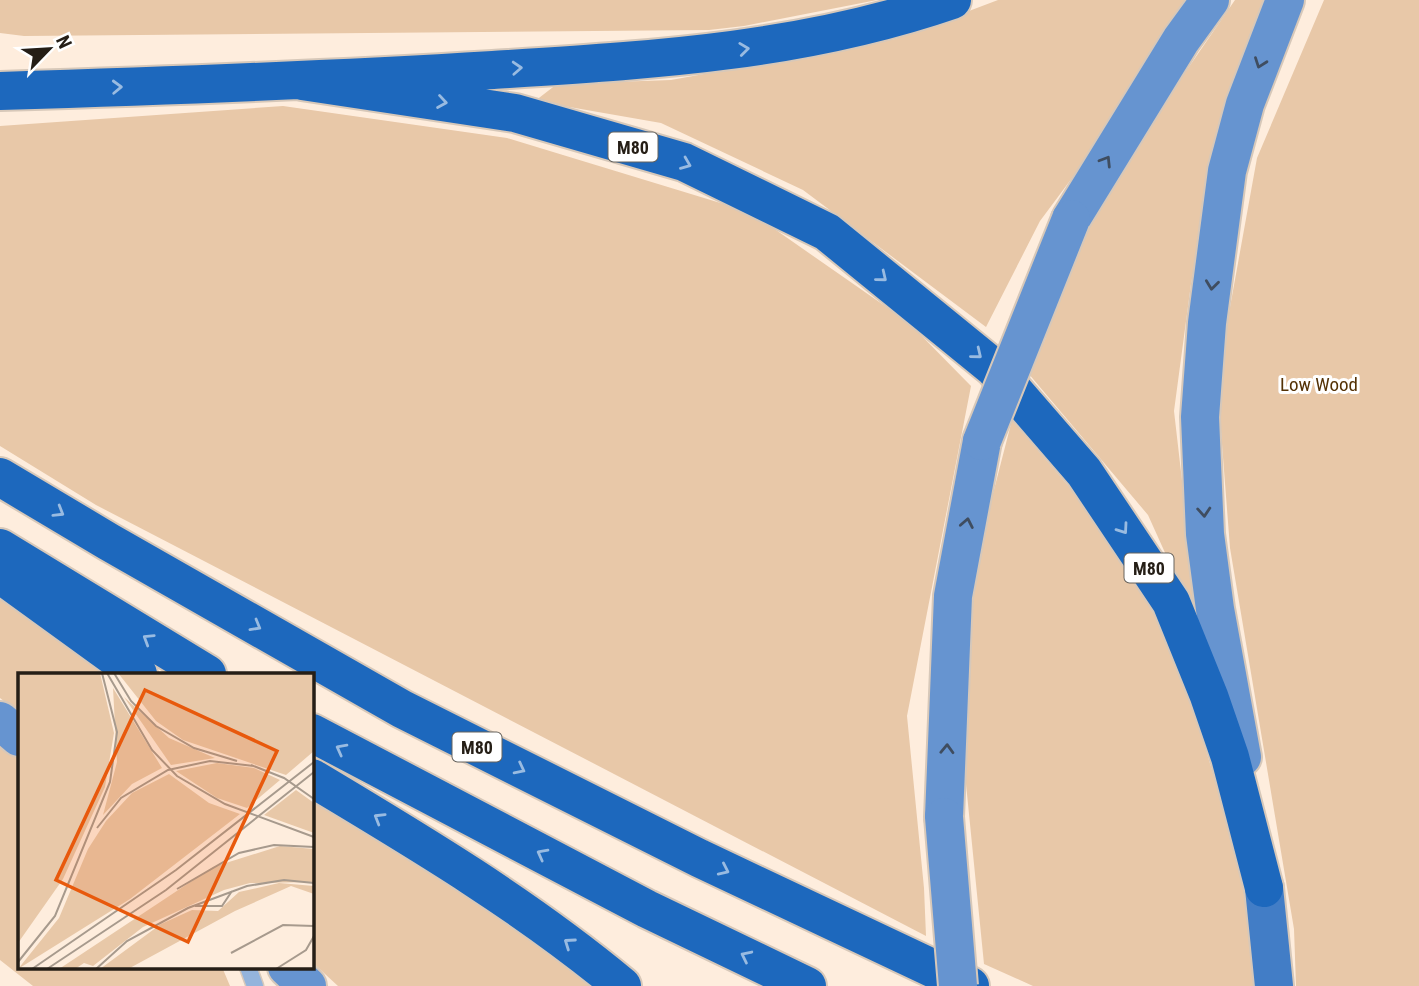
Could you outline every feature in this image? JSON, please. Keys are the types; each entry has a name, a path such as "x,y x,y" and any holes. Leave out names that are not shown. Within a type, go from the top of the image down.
{"highway":[{"name":"M80","path":"0,91 302,81 642,61 752,48 864,28 952,0"},
{"name":"M80","path":"302,81 515,113 684,162 827,232 994,368 1084,472 1171,602 1230,757 1264,888"},
{"name":"M80","path":"0,477 402,709 699,858 970,986"},
{"path":"0,548 205,673"},
{"path":"0,574 137,673"},
{"path":"313,734 647,909 807,986"},
{"path":"313,779 438,853 578,949 622,986"}],"main road":[{"path":"958,986 944,817 953,596 982,441 1070,219 1181,40 1210,0"},
{"path":"1274,986 1264,888 1215,609 1205,534 1200,417 1207,323 1227,171 1245,104 1285,0"},
{"path":"0,721 18,736"},
{"path":"288,968 307,986"}],"lane":[{"path":"248,968 254,986"}],"green space":[{"path":"0,0 877,0 744,26 709,30 24,36 0,33"},
{"path":"998,0 1194,0 1113,123 1040,221 986,327 803,190 661,123 535,101 557,84 671,80 895,39"},
{"path":"1235,0 1275,0 1221,126 1191,284 1174,411 1199,628 1148,515 1028,373 1045,340 1073,252 1144,132"},
{"name":"Low Wood","path":"1324,0 1419,0 1419,986 1296,986 1294,929 1230,548 1217,379 1257,158"},
{"path":"283,106 507,138 750,212 908,322 971,386 907,716 924,888 926,936 96,505 0,446 0,126"},
{"path":"1012,420 1101,524 1175,650 1249,890 1254,986 1033,986 984,964 963,754 973,571"},
{"path":"0,590 125,673 18,673 18,712 0,698"},
{"path":"0,744 18,757 18,968 222,968 230,986 33,986 0,960"},
{"path":"313,794 523,922 599,986 338,986 313,963"}]}
